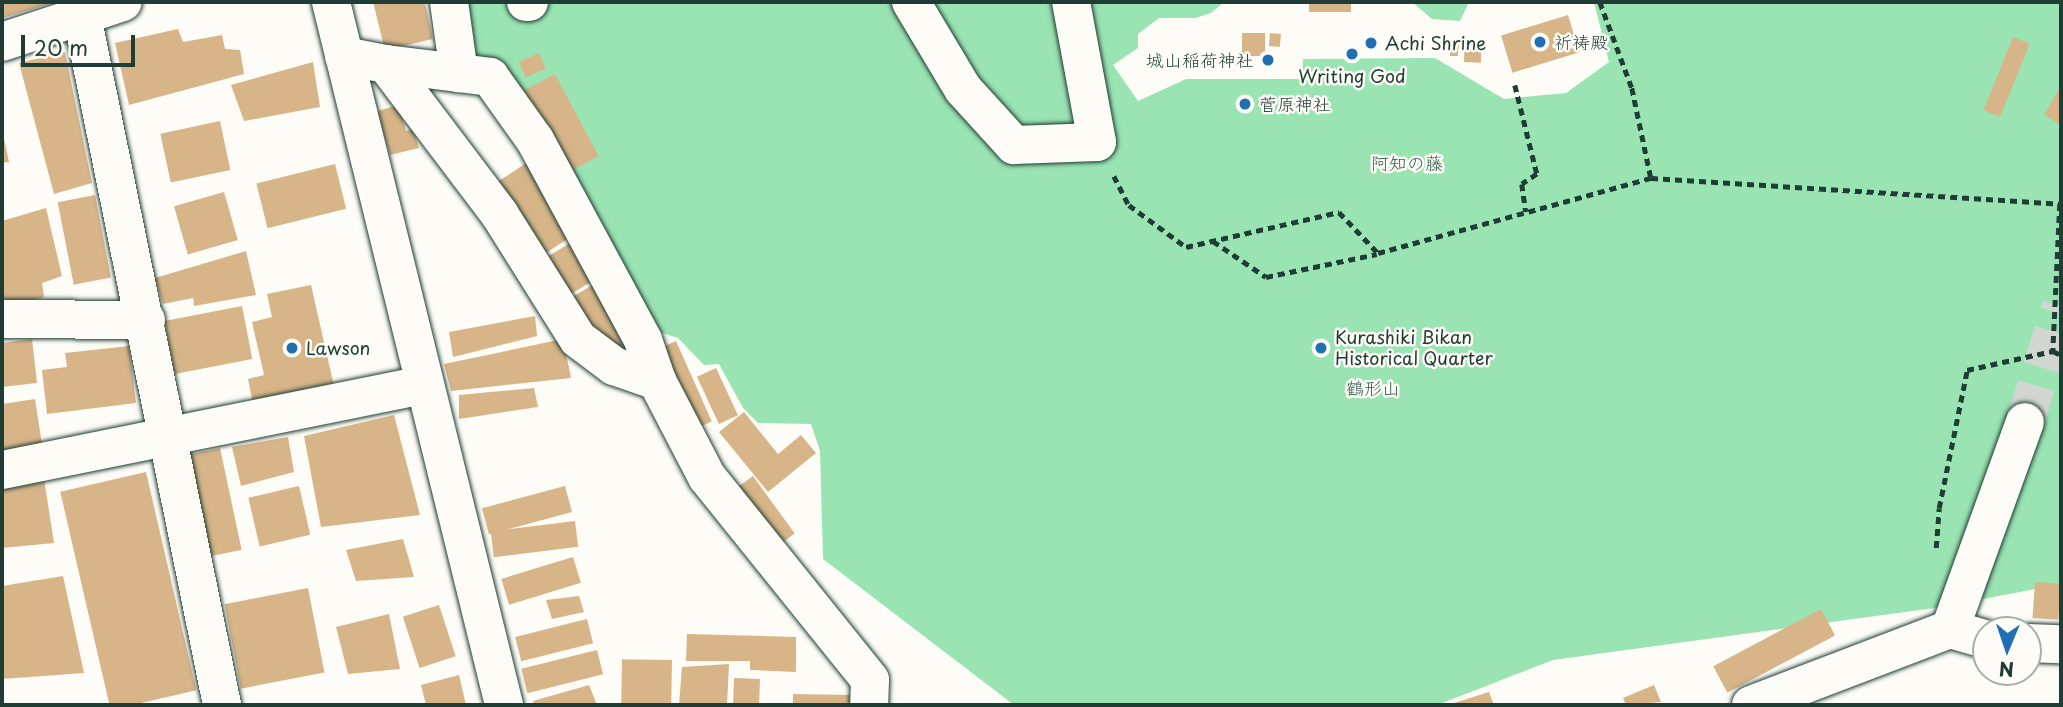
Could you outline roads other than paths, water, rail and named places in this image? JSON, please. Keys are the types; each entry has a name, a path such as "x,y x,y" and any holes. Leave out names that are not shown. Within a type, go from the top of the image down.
{"street":[{"path":"2,42 123,2"},
{"path":"331,2 394,248 424,385 504,705"},
{"path":"449,2 459,73"},
{"path":"911,2 963,89 1014,145 1097,142 1071,2"},
{"path":"82,16 171,434 170,453 222,705"},
{"path":"344,57 490,77 535,140 643,340 657,381 707,477 870,680 869,705"},
{"path":"386,64 500,215 578,339 614,366 657,381"},
{"path":"2,319 146,320"},
{"path":"2,470 424,385"},
{"path":"1950,629 2025,422"},
{"path":"1751,705 1950,629 1972,635"},
{"path":"2042,643 2061,644"}],"tunnel":[{"path":"2025,422 2061,306"}],"place":[{"name":"祈祷殿","path":"1540,42"},
{"name":"Achi Shrine","path":"1371,43"},
{"name":"Writing God","path":"1352,54"},
{"name":"城山稲荷神社","path":"1268,60"},
{"name":"菅原神社","path":"1245,104"},
{"name":"Lawson","path":"292,348"},
{"name":"Kurashiki Bikan Historical Quarter","path":"1321,348"}],"park label":[{"name":"阿知の藤","path":"1407,163"},
{"name":"鶴形山","path":"1373,388"}]}
